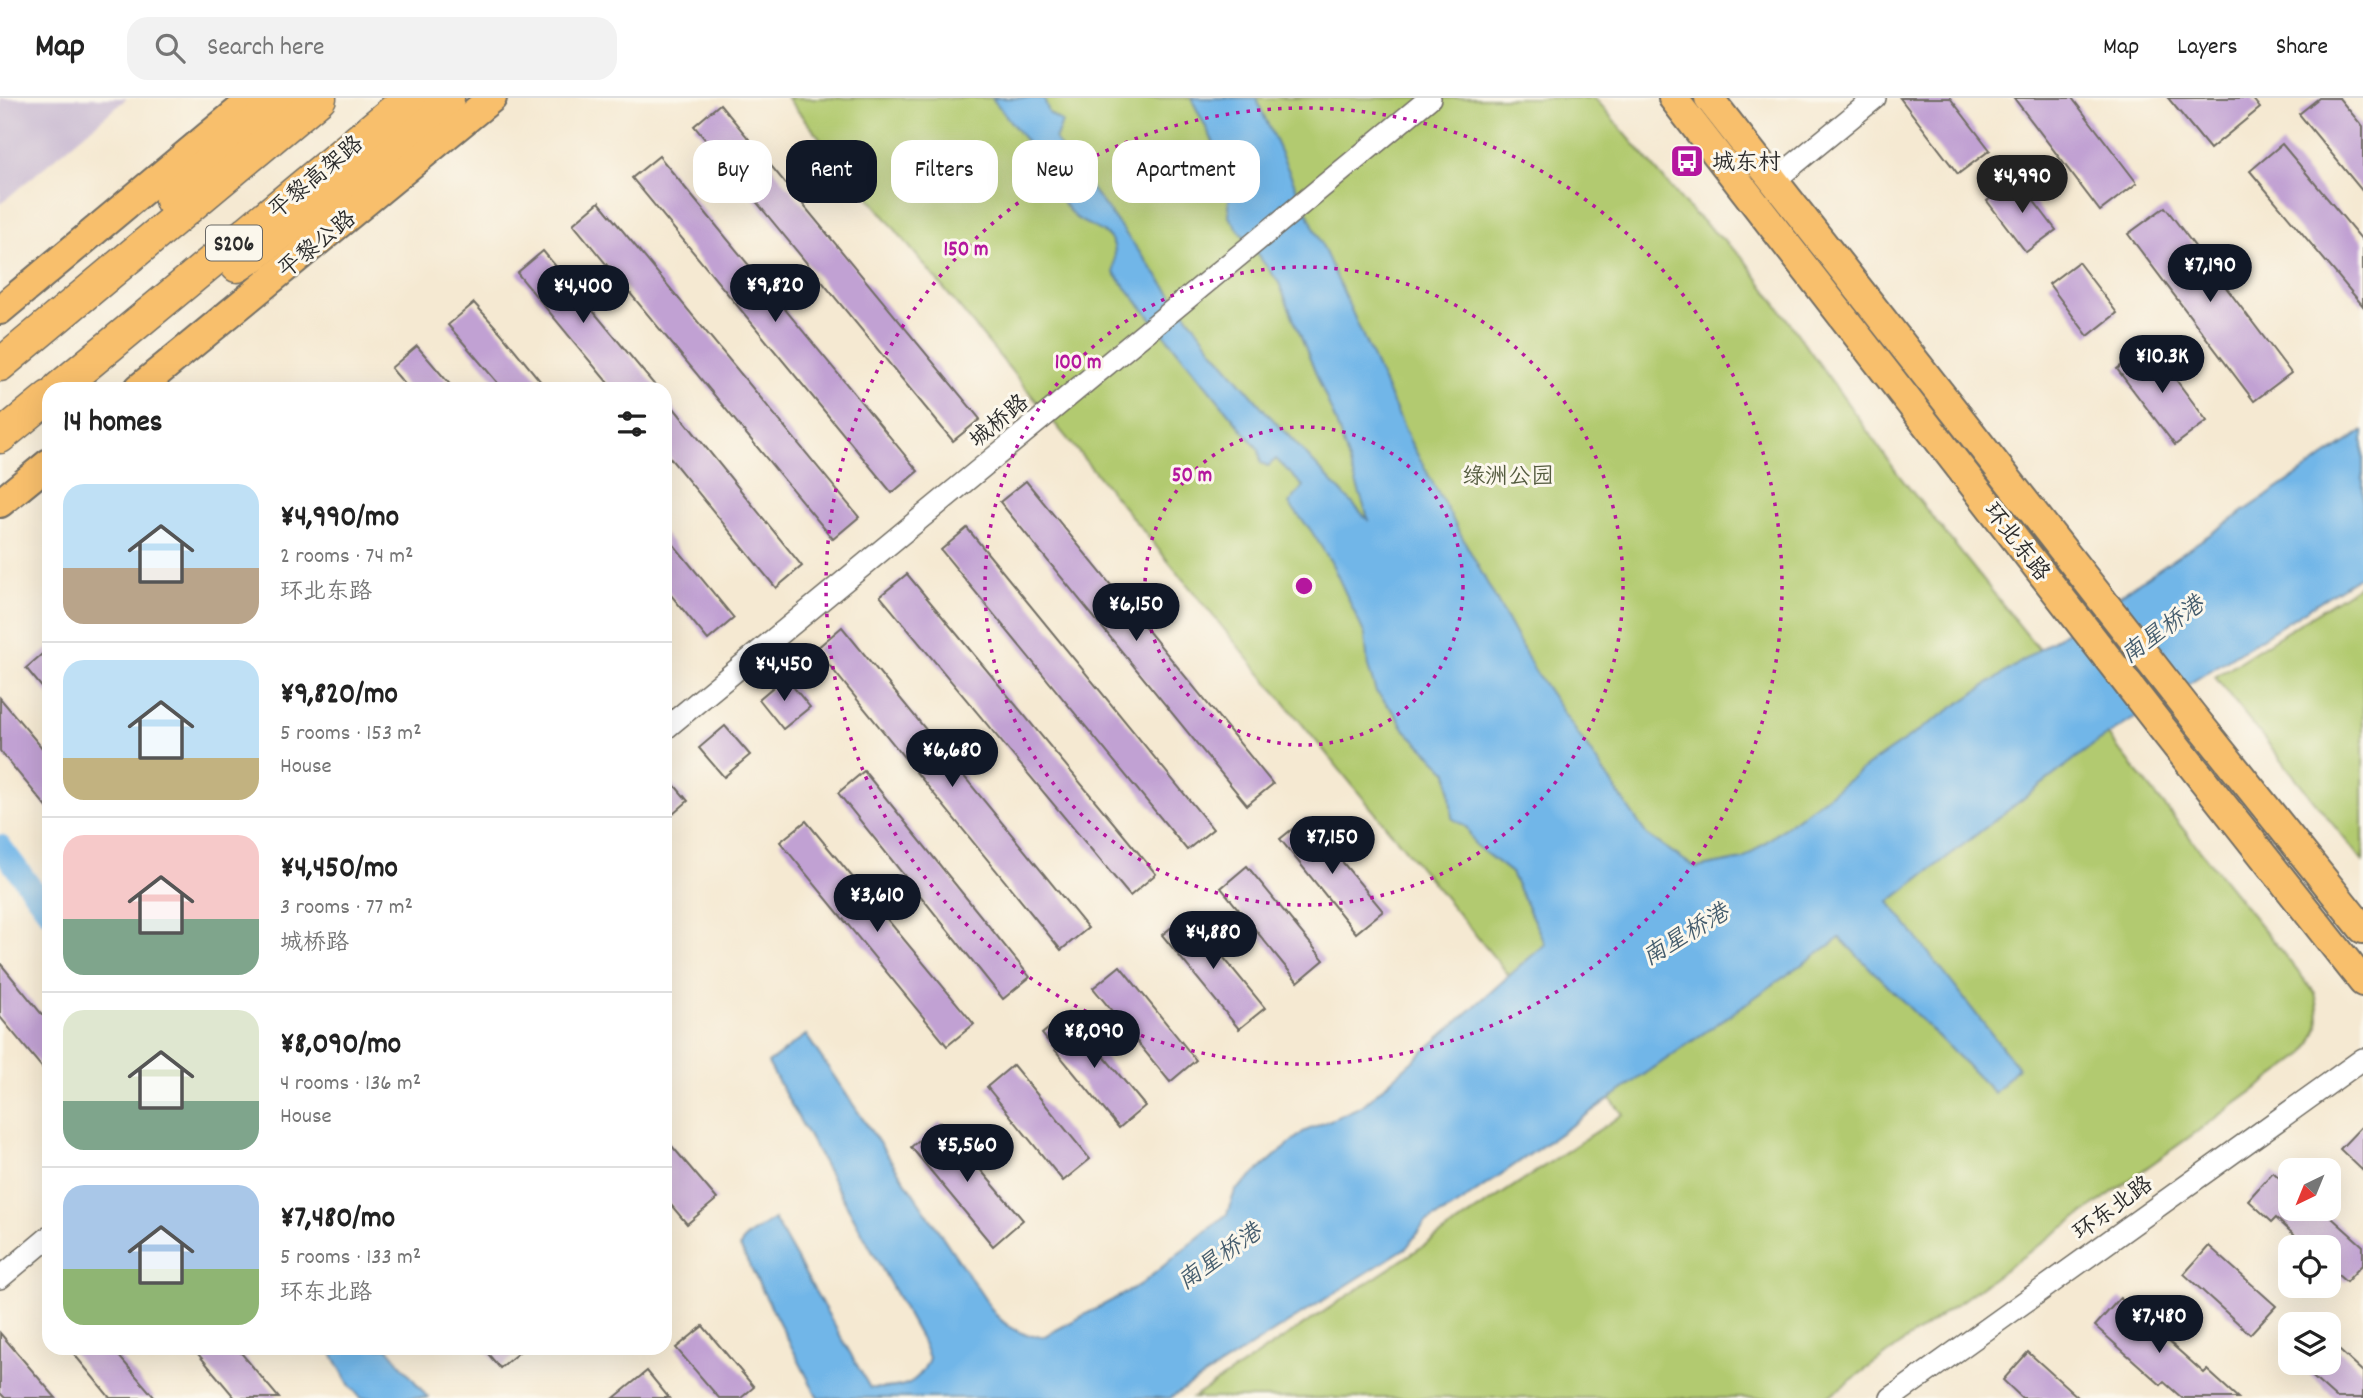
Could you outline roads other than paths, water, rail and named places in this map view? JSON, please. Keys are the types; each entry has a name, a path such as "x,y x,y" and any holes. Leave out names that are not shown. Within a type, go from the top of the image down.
{"highway":[{"path":"74,304 204,165 284,98"},
{"name":"S206","path":"0,365 320,98"},
{"name":"平黎高架路","path":"66,382 409,98"},
{"path":"111,345 254,255 448,98"},
{"path":"0,437 42,403"}],"main road":[{"path":"0,310 254,98"},
{"name":"平黎公路","path":"146,382 492,98"},
{"name":"环北东路","path":"1674,98 2162,728 2363,982"},
{"name":"环北东路","path":"1709,98 2363,929"},
{"path":"0,503 42,469"}],"street":[{"name":"城桥路","path":"672,723 1430,98"},
{"path":"1775,180 1875,98"},
{"name":"环东北路","path":"1891,1398 2363,1059"},
{"path":"0,1278 42,1243"}],"water":[{"path":"992,98 1044,98 1049,113 1062,122 1055,140 1025,140"},
{"name":"南星桥港","path":"1191,98 1256,98 1410,441 1535,671 1647,835 1696,868 1743,859 1871,763 2363,431 2363,574 2097,742 1889,902 2018,1068 1994,1093 1840,938 1453,1208 1425,1223 1407,1247 1170,1398 818,1398 740,1247 744,1239 774,1219 870,1388 899,1387 906,1384 919,1375 929,1358 768,1063 806,1035 995,1314 1017,1331 1045,1336 1139,1286 1227,1214 1235,1191 1303,1132 1362,1106 1545,944 1511,873 1475,845 1467,828 1452,818 1448,772 1405,730 1394,712 1376,692 1368,667 1365,635 1331,562 1310,529 1289,504 1303,486 1276,459 1268,466 1261,463 1259,450 1114,273 1115,249 1111,240 1075,217 1064,204 1098,203 1098,197 1215,352 1267,413 1369,521 1335,420 1279,283 1229,217 1229,203 1260,203 1260,140 1212,140"},
{"path":"333,1355 394,1355 428,1398 361,1398 350,1386"}],"waterway":[{"path":"0,846 42,903"}],"place":[{"name":"城东村","path":"1687,161"}],"park label":[{"name":"绿洲公园","path":"1508,475"}]}
